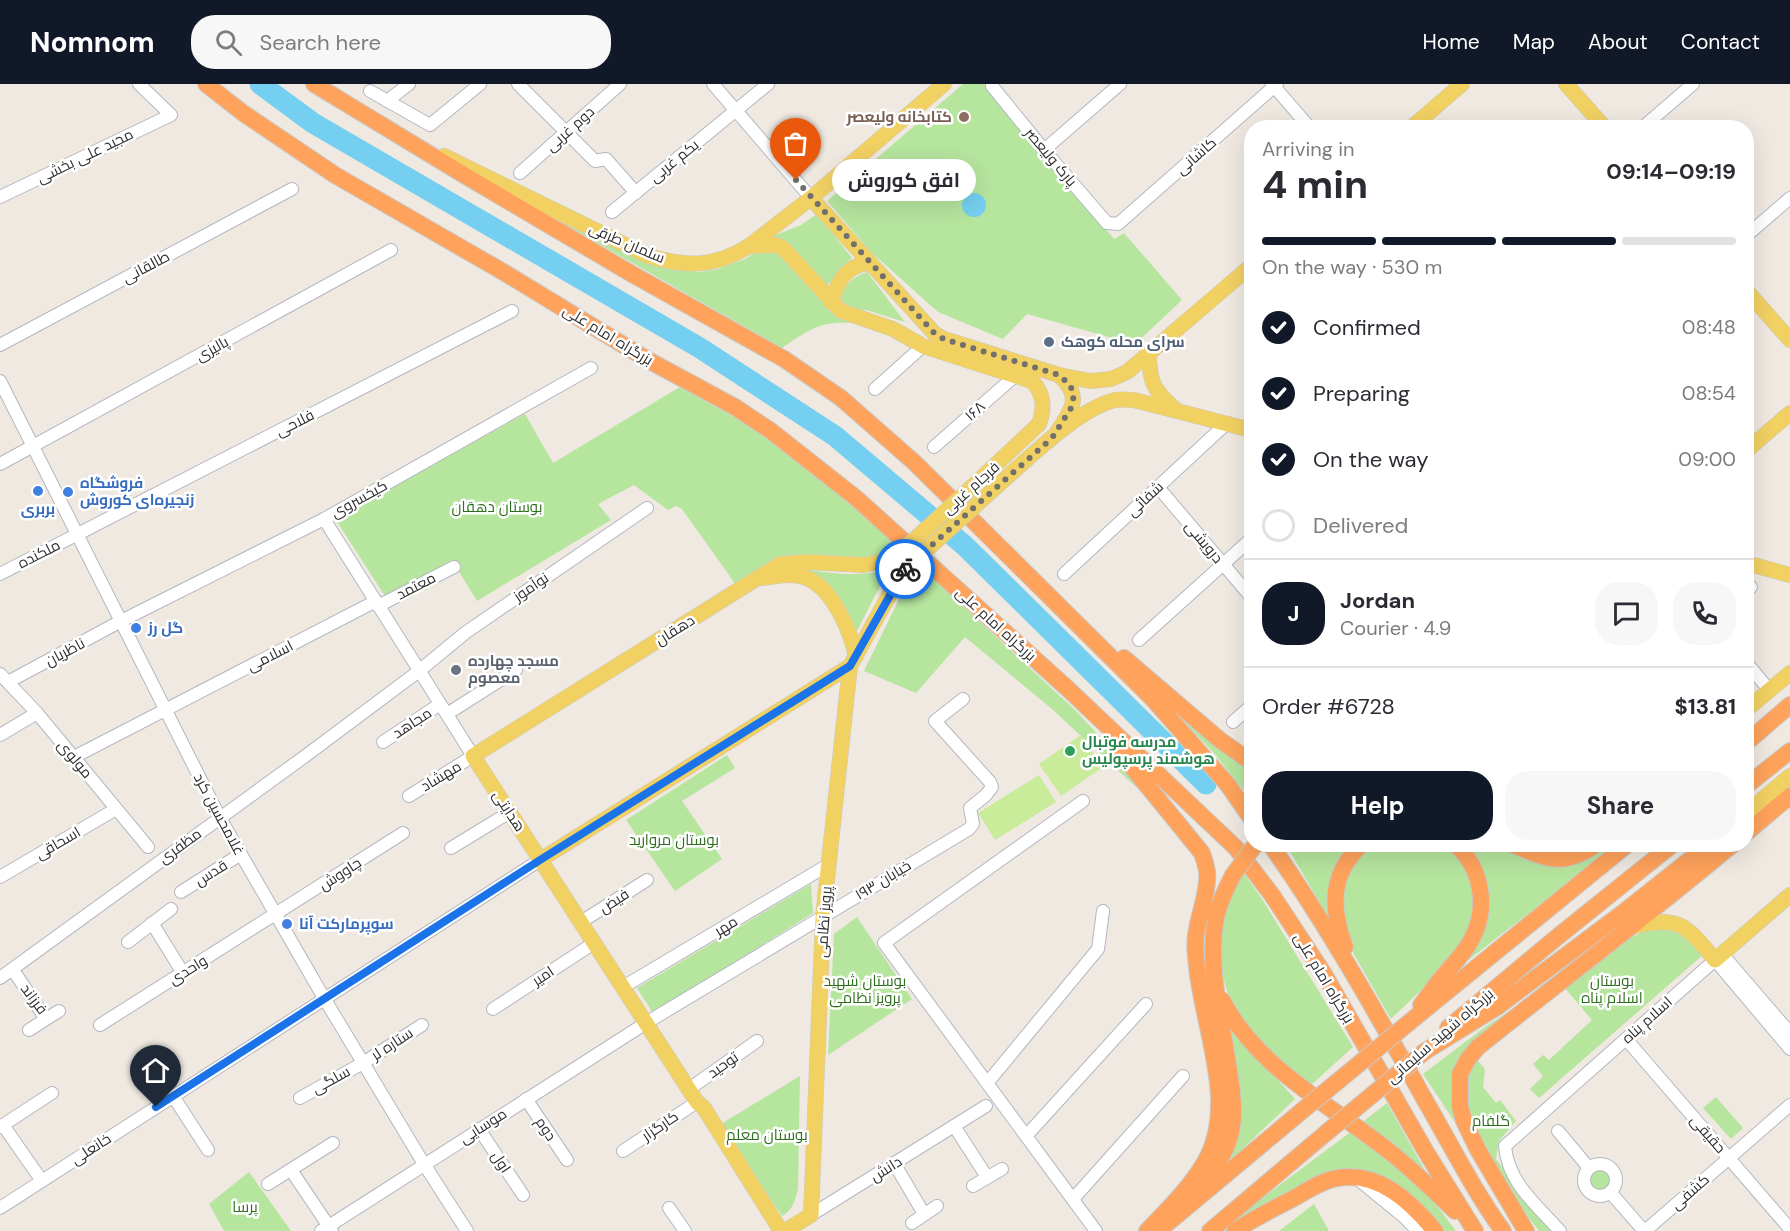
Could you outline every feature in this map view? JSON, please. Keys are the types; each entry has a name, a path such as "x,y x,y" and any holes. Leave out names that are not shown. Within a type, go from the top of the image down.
{"highway":[{"name":"بزرگراه امام علی","path":"206,84 243,113 335,175 771,431 856,498 1067,688 1236,848 1272,895 1324,974 1473,1228"},
{"path":"314,84 622,268 784,359 841,398 915,463 1152,698 1228,785 1244,808"},
{"path":"1069,615 1137,668 1220,740 1244,757"},
{"path":"1067,688 1202,854 1207,872 1206,890 1196,931 1196,954 1197,976 1217,1082 1218,1124 1205,1162 1171,1206 1147,1231"},
{"path":"1754,730 1784,709"},
{"path":"1754,737 1784,709"},
{"path":"1754,780 1790,751"},
{"path":"1754,826 1790,796"},
{"path":"1161,1229 1208,1178 1225,1151 1231,1133 1232,1095 1217,991 1216,918 1222,897 1233,875 1250,852"},
{"name":"بزرگراه امام علی","path":"1276,852 1305,894 1358,982 1471,1180 1503,1231"},
{"path":"1355,852 1344,865 1335,895 1337,922 1358,982"},
{"path":"1406,1025 1464,952 1476,930 1481,905 1479,879 1462,852"},
{"path":"1530,852 1544,858 1558,860 1572,858 1583,852"},
{"name":"بزرگراه شهید سلیمانی","path":"1161,1229 1618,852"},
{"name":"بزرگراه شهید سلیمانی","path":"1210,1231 1424,1052 1458,1019 1663,852"},
{"path":"1497,1007 1620,915 1699,852"},
{"path":"1526,1231 1478,1150 1464,1121 1460,1107 1460,1074 1478,1047 1722,852"},
{"path":"1424,1052 1497,1007 1597,951"},
{"path":"1217,991 1237,1025 1271,1061 1299,1086 1391,1152 1473,1228"},
{"path":"1235,1231 1315,1187 1336,1178 1355,1177 1388,1188 1411,1204 1435,1231"}],"main road":[{"path":"749,246 811,198 944,84"},
{"path":"1420,120 1462,84"},
{"path":"1566,84 1598,120"},
{"name":"سلمان طرقی","path":"411,142 492,178 628,247 656,258 688,264 713,263 749,246 776,245 783,248 841,311 893,329 923,346 1032,381 1040,389 1043,413"},
{"path":"811,198 927,327 944,339 1059,375 1090,381 1111,380 1127,372 1244,272"},
{"path":"831,302 835,287 843,275 860,263 870,263"},
{"path":"1754,299 1790,340"},
{"path":"1149,354 1152,384 1176,410 1244,428"},
{"path":"1052,438 1071,408 1074,395 1070,385 1059,375"},
{"name":"فرجام غربی","path":"853,661 902,572 1052,438 1084,415 1116,400 1134,400 1176,410"},
{"name":"فرجام غربی","path":"893,559 1028,436 1039,424 1043,413"},
{"path":"1754,444 1790,413"},
{"name":"دهقان","path":"473,756 780,564 791,562 864,565 893,559"},
{"path":"1754,565 1790,575"},
{"path":"756,579 790,576 803,577 815,583 824,591 840,614 852,639 853,661"},
{"name":"خانعلی","path":"540,860 853,661"},
{"name":"پرویز نظامی","path":"811,1215 823,917 853,661"},
{"path":"1754,704 1790,673"},
{"name":"هدایتی","path":"473,756 783,1231"},
{"path":"1754,806 1790,776"},
{"name":"اسلام پناه","path":"1719,957 1790,895"},
{"path":"1630,927 1661,921 1671,922 1690,932 1719,957"},
{"name":"هدایتی","path":"693,1095 696,1112 764,1218 763,1231"},
{"name":"دانش","path":"783,1231 811,1215"}],"street":[{"name":"مجید علی بخشی","path":"0,197 171,115 139,84"},
{"path":"387,101 409,84"},
{"path":"370,91 430,125 480,84"},
{"path":"518,84 595,161 606,159 636,193"},
{"name":"دوم غربی","path":"520,173 620,84"},
{"path":"713,84 811,198"},
{"name":"یکم غربی","path":"612,212 768,84"},
{"path":"1044,150 1120,84"},
{"path":"1651,120 1693,84"},
{"path":"1274,85 1303,120"},
{"name":"کاشانی","path":"1113,225 1118,224 1274,85"},
{"name":"پارک ولیعصر","path":"992,86 1107,223 1113,225"},
{"name":"طالقانی","path":"0,345 292,189"},
{"path":"1754,229 1790,198"},
{"name":"پالیزی","path":"0,464 391,250"},
{"name":"فلاحی","path":"77,534 512,311"},
{"path":"875,389 923,346"},
{"name":"کیخسروی","path":"121,621 324,519 591,368"},
{"name":"۱۶۸","path":"934,447 1016,375"},
{"name":"غلامحسین کرد","path":"0,381 220,818 324,998 467,1231"},
{"name":"شفائی","path":"1064,574 1227,423"},
{"name":"درویشی","path":"1158,487 1244,589"},
{"name":"نوآموز","path":"419,670 465,633 647,508"},
{"name":"هدایتی","path":"324,519 473,756"},
{"name":"ملکنده","path":"0,574 77,534"},
{"path":"1139,640 1244,545"},
{"name":"معتمد","path":"377,604 454,567"},
{"name":"اسلامی","path":"74,757 377,604"},
{"name":"ناظریان","path":"4,678 121,621"},
{"name":"مظفری","path":"0,978 419,670"},
{"name":"مجاهد","path":"383,742 516,670"},
{"path":"1754,672 1770,691"},
{"name":"مولوی","path":"4,678 37,713 148,847"},
{"name":"خیابان ۱۹۳","path":"646,1023 969,830 973,824 970,808 992,787 935,721 963,699"},
{"path":"1233,722 1244,712"},
{"path":"0,735 37,713"},
{"name":"مهشاد","path":"409,796 473,756"},
{"path":"1083,801 884,943 1096,1231"},
{"name":"اسحاقی","path":"0,877 116,809"},
{"path":"451,848 510,812"},
{"name":"چاووش","path":"276,915 404,833"},
{"name":"قدس","path":"181,892 241,854"},
{"name":"خانعلی","path":"0,1208 540,860"},
{"name":"مهر","path":"623,987 828,865"},
{"name":"فیض","path":"580,922 647,880"},
{"path":"128,942 171,909"},
{"path":"988,1082 1098,949 1102,911"},
{"name":"واحدی","path":"100,1025 276,915"},
{"path":"152,923 183,973"},
{"name":"امیر","path":"493,1009 594,942"},
{"path":"1719,957 1790,1033"},
{"path":"1719,957 1790,1049"},
{"name":"اسلام پناه","path":"1560,1231 1514,1180 1506,1158 1505,1146 1719,957"},
{"name":"فرزاند","path":"13,970 46,1019 59,1011"},
{"path":"1027,1135 1146,1004"},
{"path":"29,1030 46,1019"},
{"name":"موسایی","path":"328,1229 424,1164 646,1023"},
{"name":"ستاره لر","path":"363,1063 422,1025"},
{"name":"حقیقی","path":"1626,1039 1790,1229"},
{"name":"توحید","path":"693,1095 757,1041"},
{"name":"سلگی","path":"300,1098 363,1063"},
{"path":"1073,1199 1184,1076"},
{"path":"42,1180 2,1126 52,1093"},
{"name":"کارگزار","path":"623,1151 693,1095"},
{"path":"173,1096 208,1150"},
{"name":"دوم","path":"526,1099 567,1160"},
{"name":"کشفی","path":"1645,1231 1790,1105"},
{"name":"دانش","path":"811,1215 986,1106"},
{"path":"954,1126 987,1177"},
{"name":"اول","path":"479,1129 523,1195"},
{"path":"1558,1131 1589,1168"},
{"path":"268,1184 333,1143"},
{"path":"894,1163 924,1214"},
{"path":"1604,1164 1612,1169 1616,1179 1614,1188 1600,1196 1590,1192 1586,1188 1584,1178 1589,1168 1604,1164"},
{"path":"973,1186 1002,1169"},
{"path":"291,1170 328,1229"},
{"path":"1355,1177 1418,1231"},
{"path":"1610,1192 1645,1231"},
{"path":"912,1223 937,1206"},
{"path":"669,1208 685,1231"}],"green space":[{"path":"963,84 984,84 1114,239 1124,233 1182,300 1130,349 1119,340 1027,314 1003,339 938,312 871,252 827,201"},
{"path":"527,203 680,270 700,272 718,269 745,259 760,249 778,250 831,313 856,323 833,323 816,327 782,348"},
{"path":"817,214 852,258 825,288 763,240 801,225"},
{"path":"867,272 905,322 866,310 847,308 840,303 848,283"},
{"name":"بوستان دهقان","path":"680,387 750,426 864,516 896,546 885,555 865,559 792,555 777,557 736,585 682,509 676,506 668,510 634,485 598,504 611,520 477,601 452,560 385,596 334,517 525,414 553,463"},
{"path":"800,568 844,574 888,570 857,631 835,592"},
{"path":"924,570 1076,711 1116,754 1165,814 1052,709 965,637 916,693 864,671 903,591"},
{"path":"1164,701 1244,763 1244,791 1214,753"},
{"path":"1081,735 1103,767 1061,796 1039,764"},
{"name":"بوستان مروارید","path":"727,755 735,768 682,801 722,859 675,891 626,820"},
{"path":"1039,775 1056,802 995,840 978,813"},
{"path":"1290,852 1352,852 1333,925"},
{"path":"1362,852 1453,852 1474,879 1473,926 1448,964 1391,1019 1347,942 1342,929 1342,882"},
{"path":"1464,852 1513,852 1557,867 1595,852 1608,852 1445,978 1480,929"},
{"path":"1243,872 1353,1047 1311,1085 1288,1068 1251,1032 1237,1011 1227,989 1221,965 1220,938 1225,904"},
{"path":"811,884 813,913 653,1013 637,988"},
{"name":"بوستان شهید پرویز نظامی","path":"857,917 912,999 828,1055 834,934"},
{"name":"بوستان اسلام پناه","path":"1652,927 1678,931 1704,954 1539,1098 1530,1089 1543,1076 1533,1064 1543,1055 1549,1060 1592,1020 1564,987 1627,940"},
{"path":"1535,994 1472,1046 1460,1130 1423,1074 1485,1027"},
{"path":"1224,1013 1234,1031 1295,1099 1217,1173"},
{"name":"گلفام","path":"1474,1056 1485,1069 1483,1087 1496,1103 1500,1100 1516,1121 1499,1141 1496,1159 1553,1231 1539,1231 1502,1183 1466,1114 1462,1087"},
{"name":"بوستان معلم","path":"800,1076 798,1189 791,1208 782,1216 721,1124"},
{"path":"1716,1097 1743,1128 1731,1139 1703,1108"},
{"path":"1387,1103 1432,1183 1360,1124"},
{"path":"1352,1131 1368,1141 1428,1194 1456,1231 1442,1231 1366,1173 1228,1231 1218,1231"},
{"path":"1600,1169 1610,1176 1611,1180 1604,1190 1600,1191 1590,1184 1589,1180 1596,1170"},
{"name":"پرسا","path":"249,1172 291,1231 224,1231 209,1204"},
{"path":"1314,1204 1329,1231 1279,1231"}],"water":[{"path":"974,193 983,196 986,205 983,214 974,217 965,214 962,205 965,196"}],"waterway":[{"path":"260,84 313,123 700,348 835,436 965,546 1206,784"}],"way so far":[{"path":"796,180 935,334 944,339 1059,375 1070,385 1074,395 1071,408 1052,438 905,569"}],"place":[{"name":"کتابخانه ولیعصر","path":"964,117"},
{"name":"افق کوروش","path":"796,180"},
{"name":"سرای محله کوهک","path":"1049,342"},
{"name":"بربری","path":"38,491"},
{"name":"فروشگاه زنجیره‌ای کوروش","path":"68,492"},
{"name":"گل رز","path":"136,628"},
{"name":"مسجد چهارده معصوم","path":"456,670"},
{"name":"مدرسه فوتبال هوشمند پرسپولیس","path":"1070,751"},
{"name":"سوپرمارکت آنا","path":"287,924"}],"route":[{"path":"156,1107 540,860 850,666 905,569"}]}
